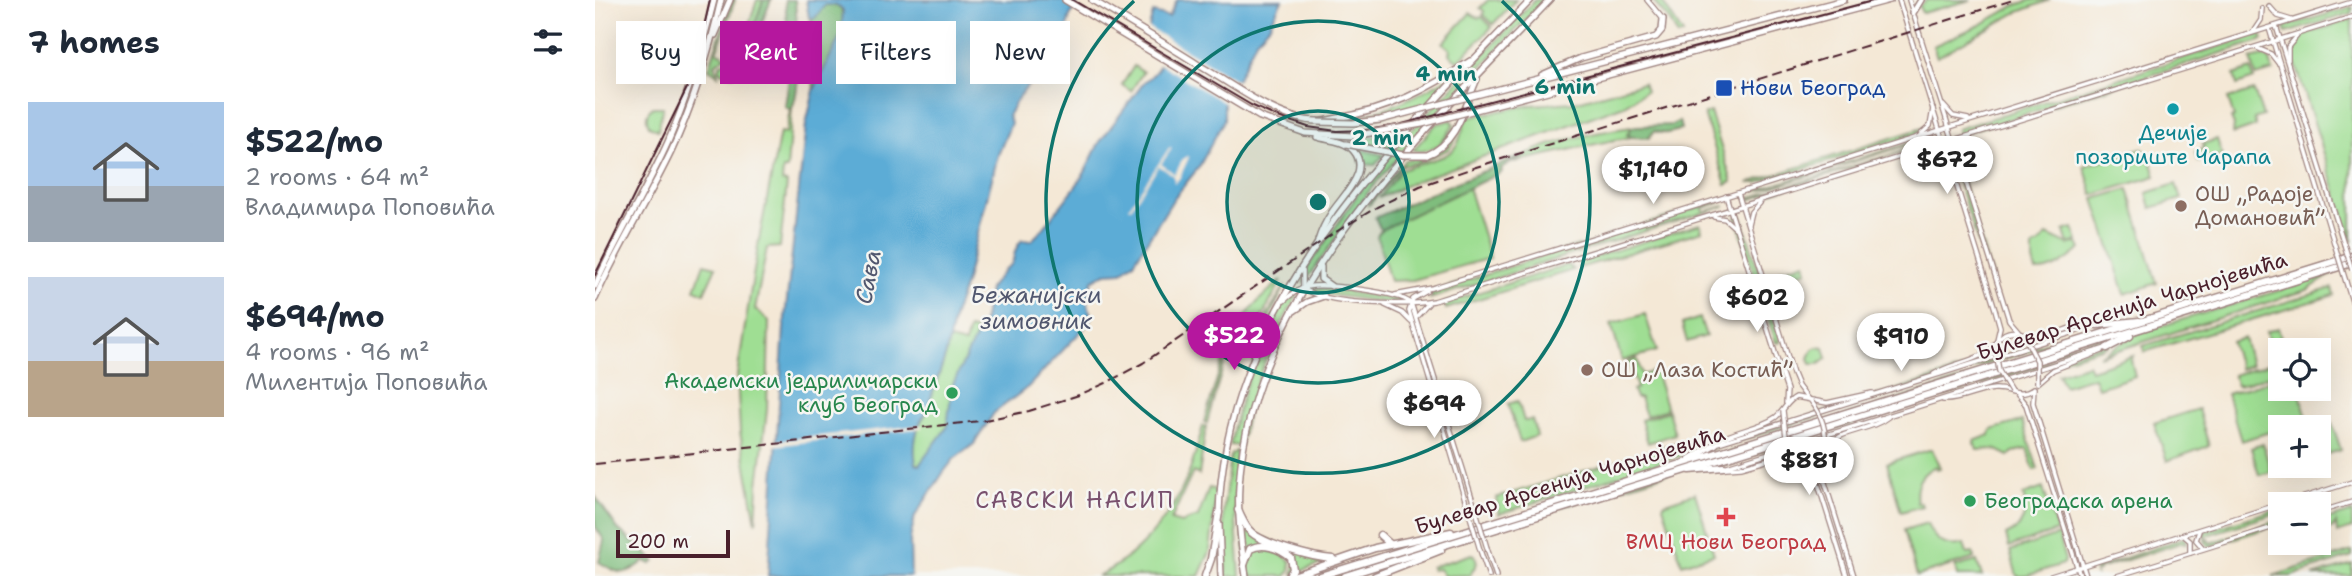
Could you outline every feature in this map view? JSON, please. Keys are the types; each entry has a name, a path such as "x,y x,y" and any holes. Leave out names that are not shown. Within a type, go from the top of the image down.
{"highway":[{"name":"Булевар Арсенија Чарнојевића","path":"2146,324 2352,256"},
{"name":"Булевар Арсенија Чарнојевића","path":"1320,576 1464,535 2352,263"},
{"path":"2097,325 2129,320 2146,324"},
{"path":"2106,348 2146,324"},
{"path":"1684,467 1715,444"},
{"path":"1684,467 1706,470 1724,467"},
{"path":"1238,510 1247,528 1259,537 1310,555 1338,559"},
{"path":"1205,576 1211,559 1219,512"},
{"name":"Булевар Арсенија Чарнојевића","path":"1345,576 1464,535"},
{"path":"1291,576 1375,548 1464,535"},
{"path":"1377,575 1398,568 1464,535"},
{"path":"1375,548 1380,536 1392,544"},
{"path":"1244,565 1250,549 1266,546 1291,558 1294,565 1291,576"},
{"path":"1377,575 1391,576 1398,568"}],"main road":[{"path":"595,286 675,125 701,54 713,0"},
{"path":"595,299 676,141 699,83 721,0"},
{"path":"712,39 730,0"},
{"path":"1065,0 1249,112 1280,126 1346,144 1403,155 1427,155 1440,148 1451,136 1479,74"},
{"path":"1092,0 1255,99 1294,117 1318,122 1353,123 1380,120 1844,0"},
{"path":"1221,576 1219,512 1233,418 1258,348 1280,305 1316,248 1391,149 1531,0"},
{"path":"1245,576 1238,510 1242,455 1257,388 1289,316 1359,210 1393,167 1550,0"},
{"path":"1311,134 1348,136 1422,124 1890,0"},
{"path":"1913,13 1921,0"},
{"path":"1530,81 1581,58 1653,38 1660,33 1663,19"},
{"path":"1318,122 1366,113 1401,101 1430,87 1478,56"},
{"path":"1316,248 1323,228 1359,171 1357,156 1346,144"},
{"path":"1321,265 1321,279 1331,286"},
{"path":"1289,316 1303,304 1324,296"},
{"path":"1226,452 1236,447 1242,455"}],"street":[{"path":"1899,0 1999,323 1995,345 1999,372 2011,391"},
{"path":"1909,0 2009,320 2022,334 2037,361 2033,403 2086,576"},
{"path":"1648,1 1663,19"},
{"path":"1280,305 1305,288 1331,286 1395,295 1432,288 2352,2"},
{"path":"2269,6 2281,18 2296,20"},
{"path":"2249,34 2259,24 2262,8"},
{"path":"1305,288 1324,296 1383,305 1434,301 2352,17"},
{"path":"2276,26 2352,270"},
{"path":"2269,28 2352,301"},
{"path":"2288,66 2288,47 2301,34"},
{"path":"2255,48 2271,54 2281,69"},
{"path":"1941,103 1956,117 1975,120"},
{"path":"1915,139 1930,126 1933,107"},
{"path":"1960,165 1963,145 1975,135"},
{"path":"1921,151 1941,155 1951,167"},
{"path":"1738,193 1798,386 1820,415 1824,426 1825,448"},
{"path":"1726,196 1787,390 1783,411 1786,437 1798,456"},
{"path":"1747,226 1751,212 1763,200"},
{"path":"1705,218 1723,218 1738,232"},
{"path":"1305,288 1302,277 1306,263"},
{"path":"1432,288 1415,298 1409,311 1489,576"},
{"path":"1395,295 1411,304 1496,576"},
{"path":"1416,318 1423,307 1434,301"},
{"path":"1383,305 1402,313 1412,324"},
{"path":"1997,340 2007,332 2043,337 2084,324 2097,325"},
{"name":"Булевар Арсенија Чарнојевића","path":"1715,444 2097,325"},
{"path":"1929,377 1944,367 1982,355 1995,345"},
{"path":"2017,394 2028,393 2053,370 2093,356 2106,348"},
{"name":"Булевар Арсенија Чарнојевића","path":"1724,467 2106,348"},
{"path":"1938,400 1962,398 1992,389 2011,391 2026,405 2080,576"},
{"path":"1786,404 1796,397 1831,403 1861,394 1881,392"},
{"path":"1715,444 1730,435 1770,420 1783,411"},
{"path":"1724,467 1741,467 1780,456 1798,456 1813,460 1841,436 1879,423 1890,415"},
{"path":"1822,453 1821,469 1854,576"},
{"path":"1804,459 1814,471 1847,576"},
{"path":"2320,492 2352,482"},
{"path":"2331,508 2352,502"},
{"path":"2050,576 2268,508"},
{"path":"2117,576 2268,528"},
{"path":"2200,530 2196,540 2204,548"},
{"path":"2183,535 2190,541 2190,553"}],"green space":[{"path":"732,0 735,0 728,21 725,21"},
{"path":"757,0 763,0 757,21 750,21"},
{"path":"763,0 771,0 763,21 756,21"},
{"path":"785,0 795,0 797,21 787,21"},
{"path":"1488,0 1516,0 1493,24 1480,8"},
{"path":"1535,0 1544,0 1371,188 1304,283 1309,266 1360,191 1413,129"},
{"path":"1652,0 1661,0 1683,34 1678,36 1670,21"},
{"path":"1927,0 1971,0 1922,13 1919,6"},
{"path":"2031,0 2050,0 2016,13 1937,57 1933,46"},
{"path":"825,5 838,7 843,14 843,21 836,21 836,48 822,75 822,21 811,21"},
{"path":"2352,7 2352,13 2286,33 2284,27"},
{"path":"1470,13 1478,18 1482,17 1492,27 1458,61 1449,54 1450,49 1443,43"},
{"path":"2352,19 2352,242 2292,53 2298,37"},
{"path":"2261,34 2263,40 1958,135 1957,129"},
{"path":"720,36 717,51 720,53 720,60 715,64 718,75 709,69"},
{"path":"2263,56 2270,60 2273,71 2256,76 2251,59"},
{"path":"1134,66 1143,72 1131,91 1122,85"},
{"path":"1462,69 1429,104 1376,118 1348,119 1407,99"},
{"path":"2251,69 2254,79 2237,85 2234,75"},
{"path":"1643,83 1646,91 1624,105 1411,183 1379,198 1401,170 1452,151 1458,143 1467,117 1531,105 1574,102"},
{"path":"788,84 797,84 791,110 785,106"},
{"path":"2254,91 2263,116 2254,119 2256,126 2233,134 2234,125 2231,118 2234,117 2228,99"},
{"path":"653,107 663,107 658,130 649,126 647,120"},
{"path":"792,107 787,169 783,169 782,182 787,183 780,247 767,248 755,309 769,321 767,410 756,523 740,432 737,375 780,132 786,133"},
{"path":"1710,112 1732,182 1726,185 1704,114"},
{"path":"1452,120 1454,123 1451,129 1438,145 1426,150 1413,150 1436,124"},
{"path":"1461,121 1449,149 1416,163 1401,166 1367,206 1405,160 1432,153 1444,143"},
{"path":"1679,121 1681,129 1667,133 1654,131 1649,138 1631,137 1627,134 1632,127 1672,125"},
{"path":"1632,127 1627,134 1631,137 1514,162 1524,155 1554,144"},
{"path":"1926,127 1915,135 1758,183 1748,183"},
{"path":"1404,132 1389,149 1352,140"},
{"path":"1929,138 1763,190 1754,191 1920,140"},
{"path":"2217,139 2222,155 2198,162 2195,152 2204,149 2203,144"},
{"path":"1937,141 1749,200 1749,198"},
{"path":"1354,148 1384,155 1375,165 1362,164"},
{"path":"2141,148 2149,154 2156,176 2093,195 2084,166"},
{"path":"1954,150 1992,278 1990,279 1948,151"},
{"path":"1521,156 1501,169 1502,172 1381,230 1375,218 1440,189"},
{"path":"2176,184 2181,199 2151,208 2147,193"},
{"path":"1468,187 1490,258 1413,280 1390,281 1377,236 1381,230"},
{"path":"2128,189 2157,283 2125,294 2094,199"},
{"path":"1720,202 1703,208 1704,212 1725,206 1429,299 1432,297 1431,292"},
{"path":"1741,215 1781,342 1776,343 1736,217"},
{"path":"1700,224 1702,231 1579,268 1581,261"},
{"path":"2073,228 2078,241 2069,244 2078,243 2081,249 2055,267 2036,271 2033,247 2047,235 2068,245 2064,231"},
{"path":"2352,258 2352,261 1331,576"},
{"path":"1805,262 1807,271 1784,278 1781,270"},
{"path":"704,264 716,267 704,293 695,289"},
{"path":"1568,265 1573,270 1446,309 1445,303"},
{"path":"2331,275 2307,290 2099,356 2141,332"},
{"path":"1282,280 1257,326 1248,321 1233,344 1207,423 1204,422 1223,361 1239,327 1264,295"},
{"path":"1285,286 1255,346 1252,347 1262,323"},
{"path":"1314,288 1402,300 1401,303 1389,303 1319,293 1311,290"},
{"path":"2332,288 2334,295 2144,352 2143,346"},
{"path":"1295,294 1297,296 1262,368 1240,446 1230,445 1253,364 1273,322"},
{"path":"1645,314 1657,351 1622,361 1611,324"},
{"path":"1700,318 1706,336 1687,342 1682,324"},
{"path":"2114,325 1707,451 1769,429 2098,327"},
{"path":"2278,328 2281,338 2268,339 2266,332"},
{"name":"Академски једриличарски клуб Београд","path":"969,329 977,331 949,423 921,464 917,465 914,453 917,432 949,340 965,344"},
{"path":"1890,333 1894,335 1898,349 1883,353 1878,336"},
{"path":"2244,338 2251,365 2240,369 2231,342"},
{"path":"2116,340 2104,347 1707,467"},
{"path":"1817,347 1824,348 1827,358 1819,364 1811,364 1809,358"},
{"path":"2133,356 2131,360 2135,376 2098,388 2094,377 2064,386 2058,374 2088,364 2091,370"},
{"path":"1637,359 1642,375 1655,371 1667,409 1646,416 1640,398 1636,398 1633,390 1637,388 1628,362"},
{"path":"2268,364 2268,376 2237,386 2233,375"},
{"path":"2268,381 2268,401 2302,401 2306,415 2268,415 2268,433 2241,441 2227,394"},
{"path":"1518,401 1524,421 1532,420 1537,436 1520,442 1508,404"},
{"path":"2198,409 2209,446 2167,461 2154,423"},
{"path":"1668,411 1675,434 1648,443 1641,420"},
{"path":"2022,421 2038,469 2034,470 2027,449 2013,452 2009,456 1995,449 1977,450 1974,441 1990,435 1991,430"},
{"path":"2331,423 2341,450 2331,453"},
{"path":"1203,426 1206,426 1199,475 1193,472 1171,520 1181,523 1198,517 1209,488 1214,489 1216,495 1210,552 1199,576 1097,576 1125,559 1162,522 1187,478"},
{"path":"1678,442 1684,455 1499,514 1496,498"},
{"path":"2263,444 2268,473 2259,475 2251,448"},
{"path":"1932,449 1940,468 1937,469 1936,466 1930,469 1919,481 1916,497 1917,503 1920,502 1922,506 1901,512 1887,463"},
{"path":"1236,451 1235,508 1240,576 1226,576 1223,514 1230,455"},
{"path":"2043,488 2057,531 2009,547 2006,535 2017,528 2025,513 2023,495"},
{"path":"1695,493 1714,554 1682,564 1663,506"},
{"path":"595,496 618,529 655,561 651,564 645,561 627,572 618,572 599,562 604,540 595,526"},
{"path":"2268,512 2268,516 2207,535 2205,538 2203,532"},
{"path":"2352,512 2352,528 2337,533 2336,523 2331,529 2331,519"},
{"path":"1927,523 1941,542 1951,545 1964,544 1967,554 1973,553 1975,558 1917,576 1904,530"},
{"path":"2268,524 2268,528 2208,547 2205,540 2208,539 2210,543"},
{"path":"1242,525 1247,532 1329,561 1293,574 1296,562 1287,552 1249,547 1245,551"},
{"path":"2058,535 2065,560 2063,564 2026,576 2017,576 2010,551"},
{"path":"2183,538 2186,543 2099,569 2096,576 2094,569"},
{"path":"1258,548 1282,554 1291,562 1290,572 1286,576 1249,576 1247,560 1251,550"},
{"path":"2352,551 2352,556 2291,576 2273,576"},
{"path":"1475,555 1477,563 1470,575 1444,576 1439,569 1432,570 1431,567"},
{"path":"1977,561 1982,576 1957,576 1955,567"},
{"path":"2352,564 2352,576 2313,576"}],"water":[{"path":"806,0 1079,0 1069,21 970,21 970,84 1029,84 1008,116 1011,123 998,155 965,284 954,315 946,354 917,431 915,458 916,464 919,465 947,427 952,386 984,319 989,289 1012,264 1022,240 1031,241 1042,230 1076,186 1099,143 1164,58 1168,49 1148,31 1153,13 1169,17 1177,0 1282,0 1270,25 1256,40 1237,80 1226,78 1224,120 1199,167 1174,198 1134,262 1122,272 1106,273 1092,281 1087,298 1091,317 1088,324 1028,387 994,413 974,444 954,459 943,473 915,516 910,539 911,576 768,576 784,327 806,124 814,90 817,84 822,84 822,73 836,44 836,84 956,84 956,21 842,21 843,10 836,5 825,5 815,18 809,18"}],"pier":[{"path":"1146,26 1239,82 1227,81 1226,104 1158,63 1165,45 1144,31"},
{"path":"1170,147 1172,148 1161,164 1175,174 1183,159 1189,157 1179,179 1174,183 1174,176 1159,166 1131,208 1129,207"},
{"path":"922,425 922,428 773,446 773,441"}],"tram line":[{"path":"595,275 687,88 710,0"},
{"path":"1073,0 1251,105 1308,127 1337,131 1398,125 1876,0"}],"railway":[{"path":"595,464 980,421 1029,411 1079,395 1143,363 1331,235 1377,207 1420,186 2013,0"}],"place":[{"name":"Нови Београд","path":"1724,88"},
{"name":"Дечије позориште Чарапа","path":"2173,109"},
{"name":"ОШ „Радоје Домановић”","path":"2181,206"},
{"name":"ОШ „Лаза Костић”","path":"1587,370"},
{"name":"Академски једриличарски клуб Београд","path":"952,393"},
{"name":"Београдска арена","path":"1970,501"},
{"name":"ВМЦ Нови Београд","path":"1726,517"}],"district":[{"name":"САВСКИ НАСИП","path":"1075,500"}],"water label":[{"name":"Сава","path":"868,277"},
{"name":"Бежанијски зимовник","path":"1036,308"}]}
